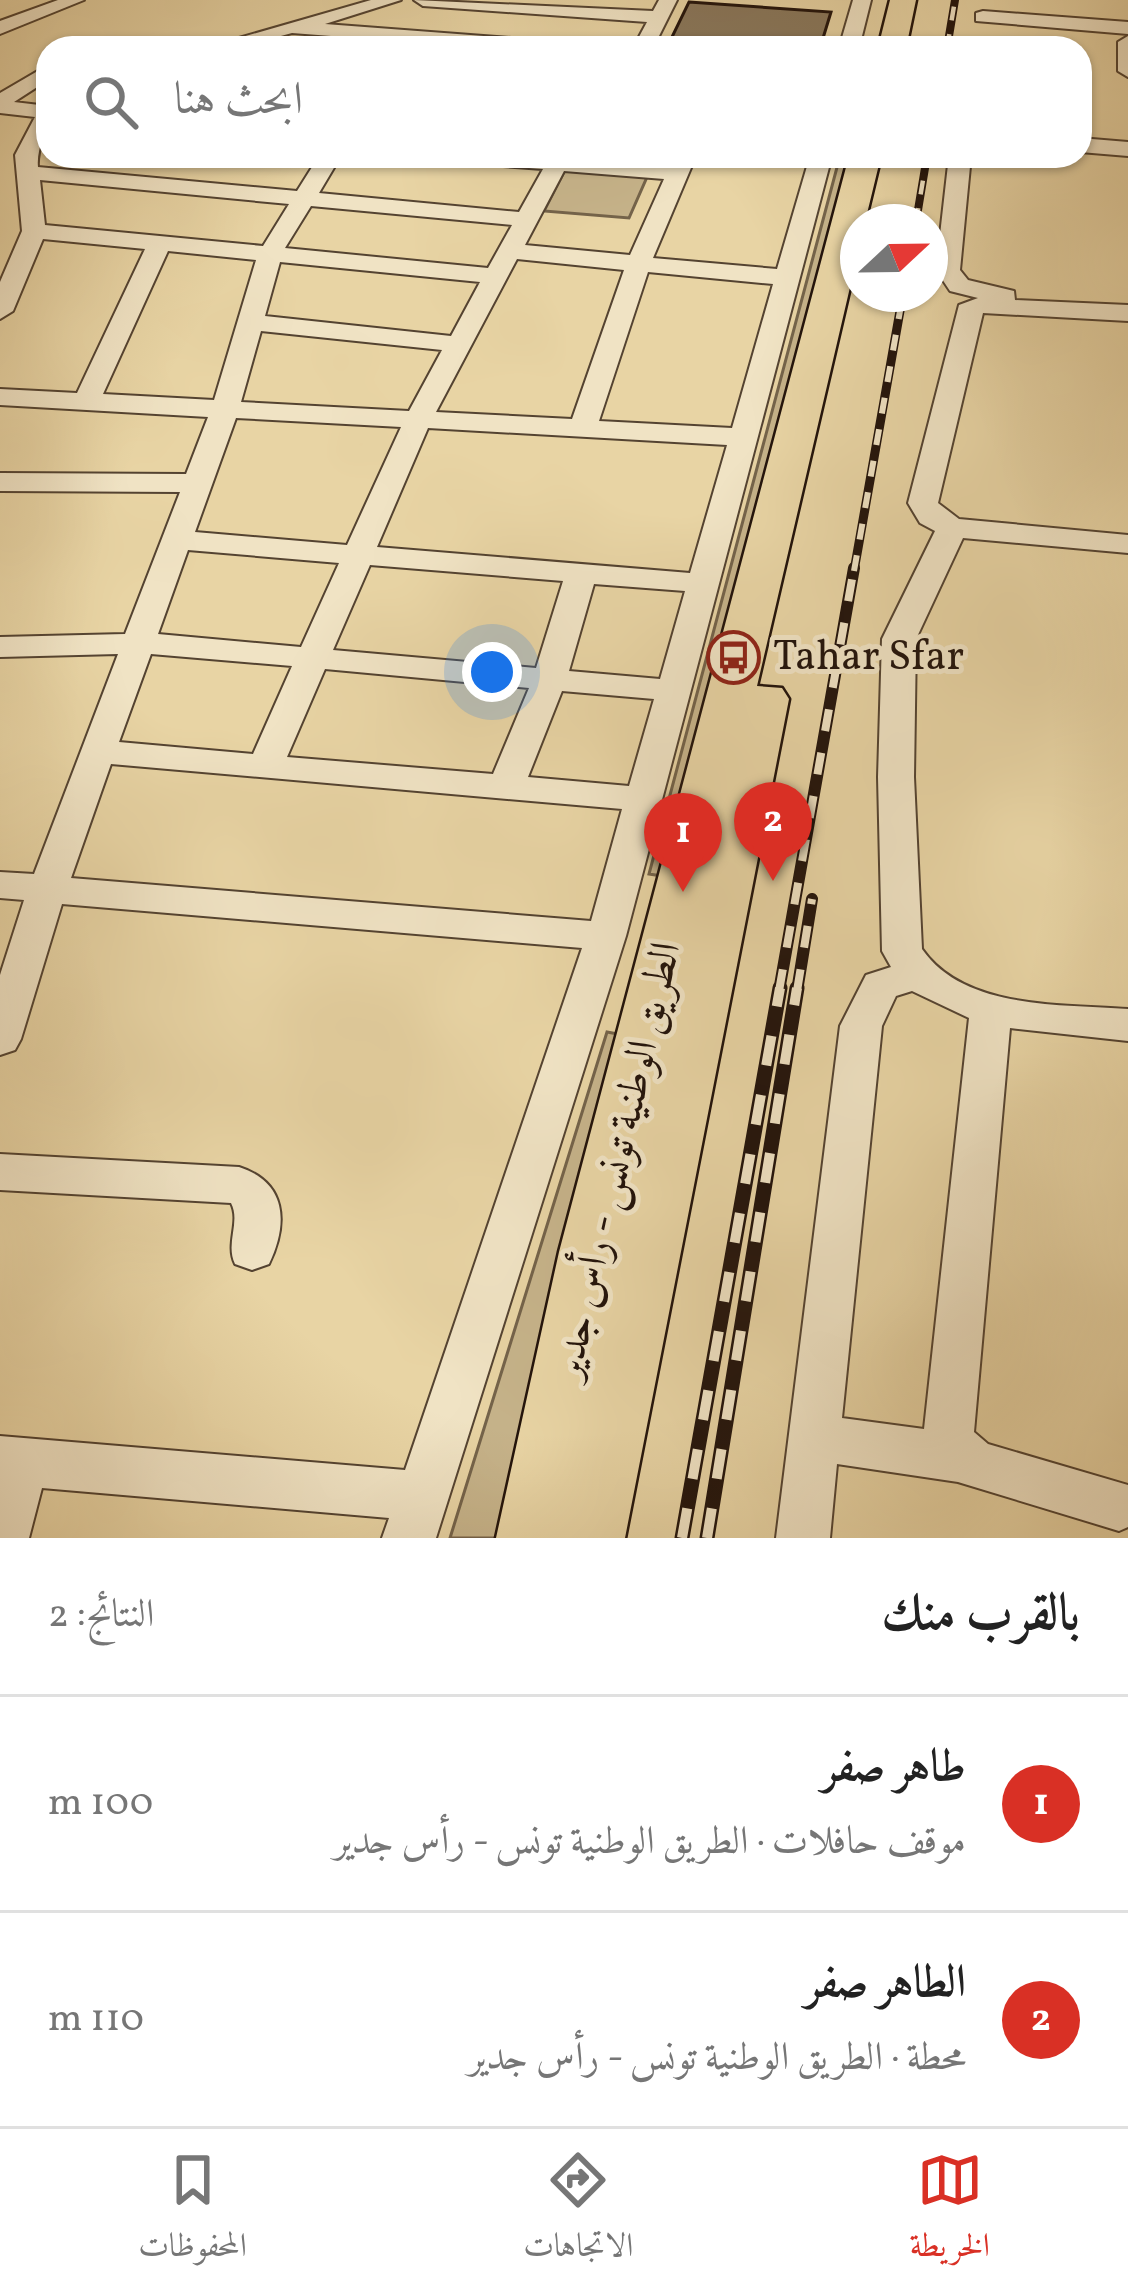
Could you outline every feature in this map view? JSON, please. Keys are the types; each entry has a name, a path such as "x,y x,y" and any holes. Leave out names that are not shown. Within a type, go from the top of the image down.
{"highway":[{"path":"895,36 903,0"},
{"path":"918,36 923,0"},
{"name":"الطريق الوطنية تونس - رأس جدير","path":"534,1538 592,1252 862,168"},
{"path":"877,204 886,168"},
{"name":"الطريق الوطنية تونس - رأس جدير","path":"586,1538 851,312"}],"street":[{"path":"0,28 75,0"},
{"path":"257,36 392,0"},
{"path":"423,0 663,9 649,36"},
{"path":"852,36 862,0"},
{"path":"424,36 450,1"},
{"path":"983,17 1128,28"},
{"path":"289,27 368,36"},
{"path":"1128,42 1128,71"},
{"path":"0,104 36,79"},
{"path":"0,104 36,110"},
{"path":"0,311 34,231 25,172 29,140 36,130"},
{"path":"1092,146 1128,149"},
{"path":"169,185 185,168"},
{"path":"0,1039 47,890 142,643 224,410 270,254 321,168"},
{"path":"266,764 418,420 554,168"},
{"path":"583,428 639,263 680,168"},
{"path":"2,1538 12,1461 415,1517 606,936 818,168"},
{"path":"959,168 947,270 959,286 995,295 1128,309"},
{"path":"25,172 524,219"},
{"path":"34,231 492,276"},
{"path":"86,402 159,244"},
{"path":"508,251 789,278"},
{"path":"1128,309 971,305 923,503 931,517 952,528 1128,544"},
{"path":"250,322 456,344"},
{"path":"0,397 743,437"},
{"path":"0,482 195,483"},
{"path":"952,528 899,639 896,777 902,951 915,974 952,998 991,1008 1128,1025"},
{"path":"175,540 357,559 702,583"},
{"path":"508,785 550,679 581,574"},
{"path":"0,646 142,643 671,689"},
{"path":"100,752 641,799"},
{"path":"0,885 606,936"},
{"path":"803,1538 852,1148 861,1026 880,986 915,974"},
{"path":"963,1460 948,1441 946,1417 991,1008"},
{"path":"0,1172 239,1185 255,1196 259,1207 252,1250"},
{"path":"814,1438 963,1460 1119,1510"}],"shaded area":[{"path":"837,168 856,168 847,204 840,204 840,231 675,878 649,874"},
{"path":"565,170 647,177 629,218 544,211"},
{"path":"607,1032 639,1038 521,1538 450,1538"}],"building":[{"path":"689,2 831,12 824,36 672,36"}],"railway":[{"path":"949,36 955,0"},
{"path":"919,204 925,168"},
{"path":"854,571 900,312"},
{"path":"779,991 854,568"},
{"path":"797,991 812,899"},
{"path":"682,1538 780,988"},
{"path":"707,1538 797,988"}],"place":[{"name":"Tahar Sfar","path":"734,658"},
{"name":"الطاهر صفر","path":"773,881"},
{"name":"طاهر صفر","path":"683,892"}]}
